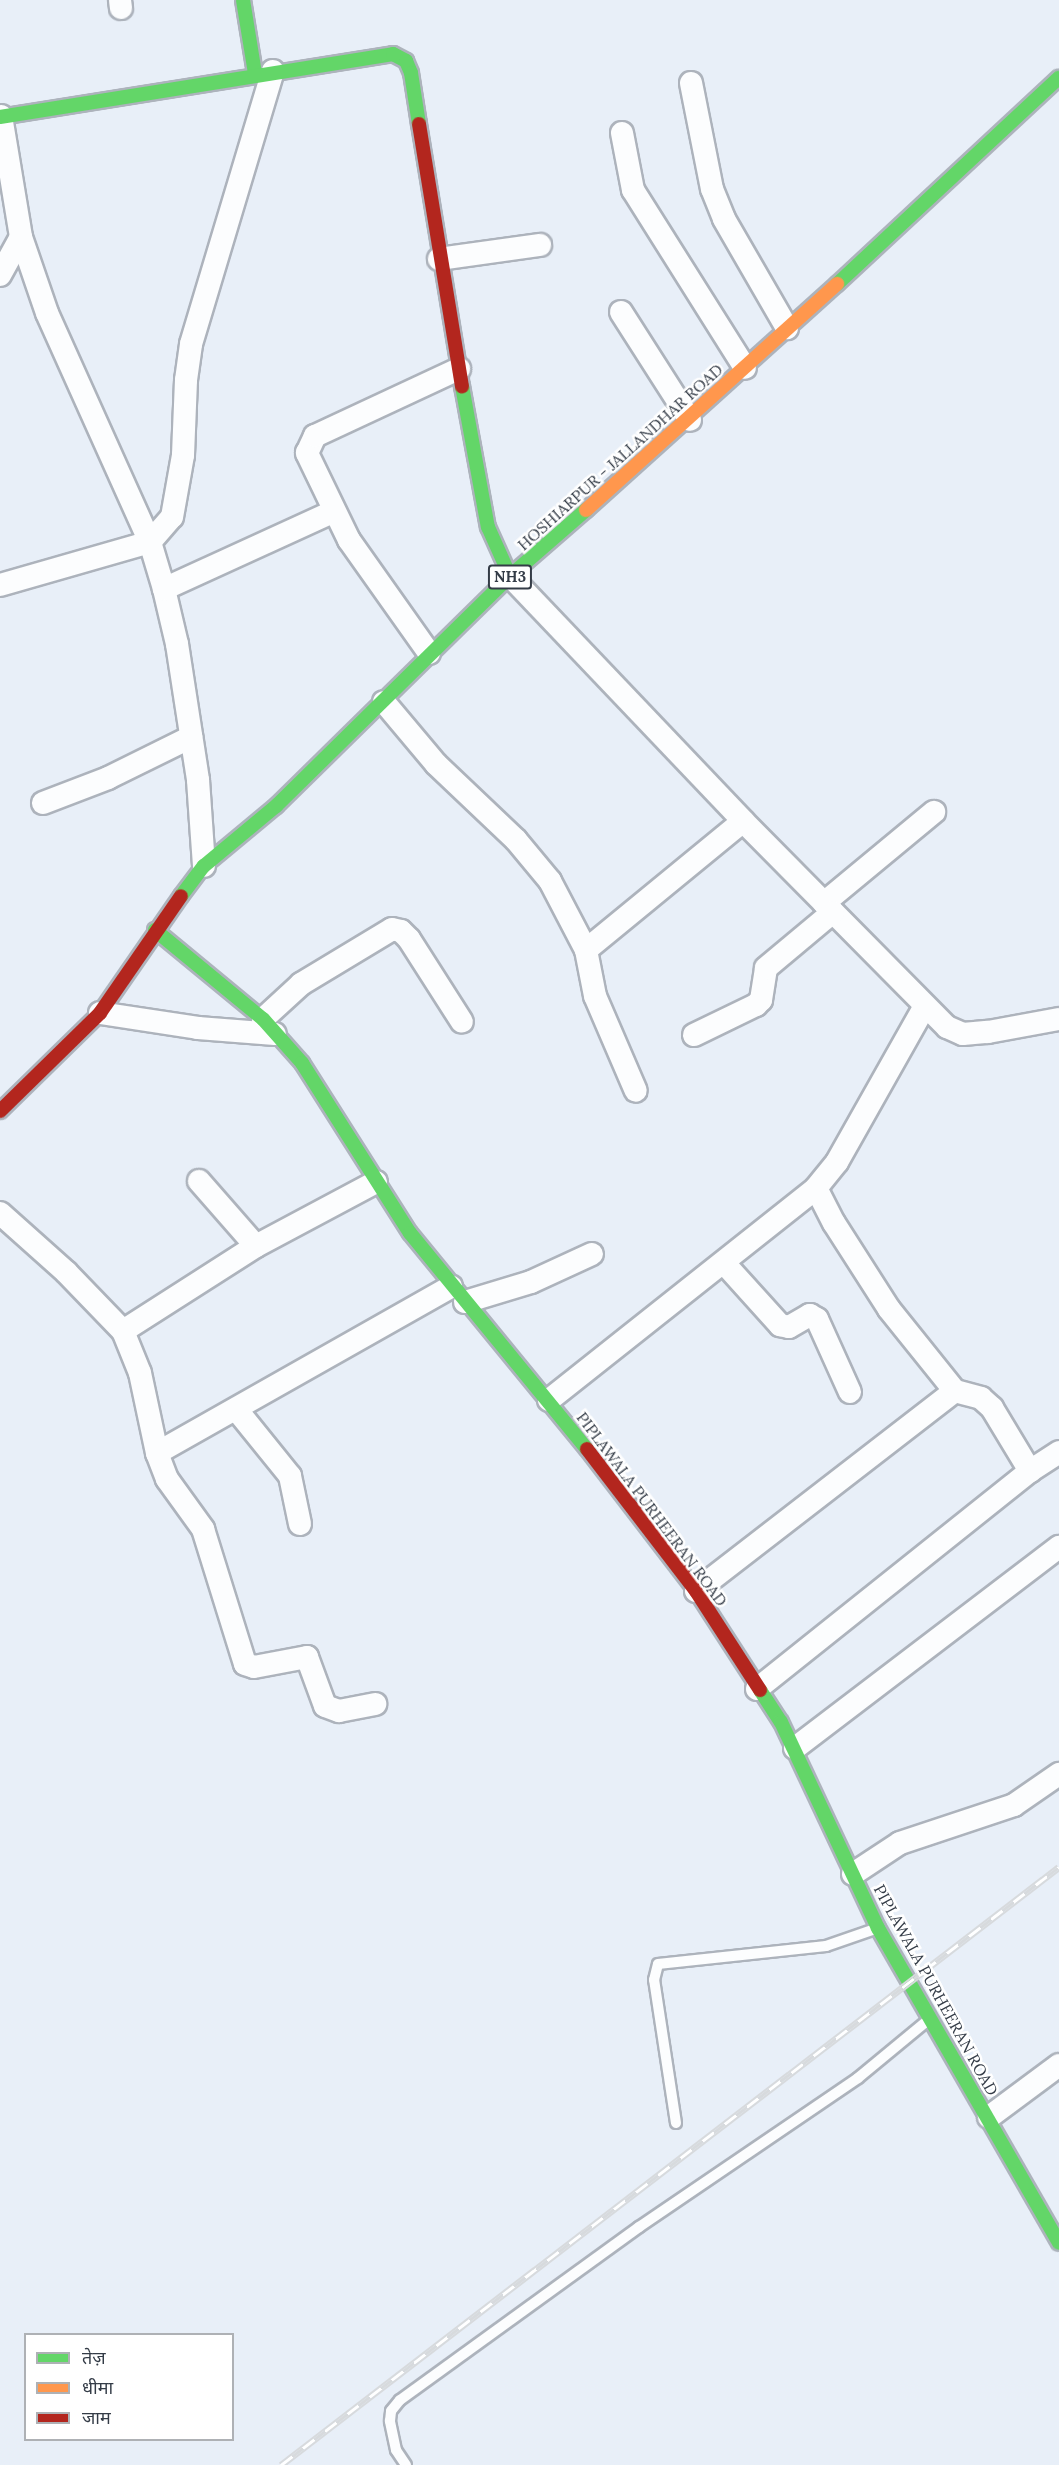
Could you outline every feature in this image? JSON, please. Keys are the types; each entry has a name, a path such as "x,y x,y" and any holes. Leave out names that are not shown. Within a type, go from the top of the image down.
{"main road":[{"path":"243,0 264,72"},
{"path":"1,116 264,72 393,54 406,61 411,73 439,259 488,527 510,576"},
{"name":"HOSHIARPUR - JALLANDHAR ROAD","path":"0,1111 100,1013 155,930 204,866 276,806 510,576 690,420 1059,78"},
{"name":"PIPLAWALA PURHEERAN ROAD","path":"155,930 269,1027 302,1063 337,1113 376,1182 458,1294 549,1400 696,1591 795,1748 878,1928 929,2019 989,2117 1059,2243"}],"street":[{"path":"0,585 150,542 172,516 179,494 191,345 264,72"},
{"path":"691,83 716,199 737,244 787,328"},
{"path":"1,116 21,237 47,313 150,542 164,589 191,737 204,825 204,866"},
{"path":"622,133 633,190 643,211 745,368"},
{"path":"0,275 21,237"},
{"path":"439,259 540,245"},
{"path":"621,312 690,420"},
{"path":"429,654 333,512 307,453 315,436 459,369"},
{"path":"164,589 333,512"},
{"path":"510,576 743,821 947,1028 963,1034 1059,1019"},
{"path":"384,702 436,764 516,840 550,881 586,950 595,996 636,1091"},
{"path":"43,803 108,778 191,737"},
{"path":"693,1035 756,1005 761,1000 766,968 828,907 934,812"},
{"path":"586,950 743,821"},
{"path":"100,1013 198,1028 269,1027 301,984 392,929 401,931 409,939 462,1022"},
{"path":"549,1400 816,1188 837,1162 925,1006"},
{"path":"199,1181 256,1246"},
{"path":"123,1331 256,1246 376,1182"},
{"path":"816,1188 883,1300 955,1391 981,1398 992,1408 1030,1471"},
{"path":"0,1213 66,1272 123,1331 140,1373 157,1453 167,1479 203,1529 245,1664 254,1666 307,1657 325,1706 339,1711 375,1704"},
{"path":"157,1453 236,1409 458,1294 531,1282 591,1254"},
{"path":"724,1263 780,1325 789,1327 810,1315 817,1319 850,1392"},
{"path":"696,1591 955,1391"},
{"path":"236,1409 290,1476 300,1524"},
{"path":"757,1689 1030,1471 1059,1452"},
{"path":"795,1748 1059,1547"},
{"path":"853,1874 900,1843 1014,1805 1059,1774"},
{"path":"989,2117 1059,2065"}],"lane":[{"path":"676,2124 654,1980 658,1964 826,1946 878,1928"},
{"path":"406,2465 396,2450 390,2421 391,2411 400,2400 639,2227 858,2078 929,2019"}],"railway":[{"path":"281,2465 1059,1867"}],"traffic: fast":[{"path":"243,0 255,73"},
{"path":"0,117 393,54 406,61 411,73 419,124"},
{"path":"837,284 1059,78"},
{"path":"462,386 488,527 510,576"},
{"path":"181,896 204,866 276,806 510,576 586,510"},
{"path":"155,930 263,1019 302,1063 410,1233 587,1449"},
{"path":"760,1690 781,1722 878,1928 1059,2243"}],"traffic: slow":[{"path":"586,510 837,284"}],"traffic: jam":[{"path":"419,124 462,386"},
{"path":"0,1111 100,1013 181,896"},
{"path":"587,1449 696,1591 760,1690"}]}
